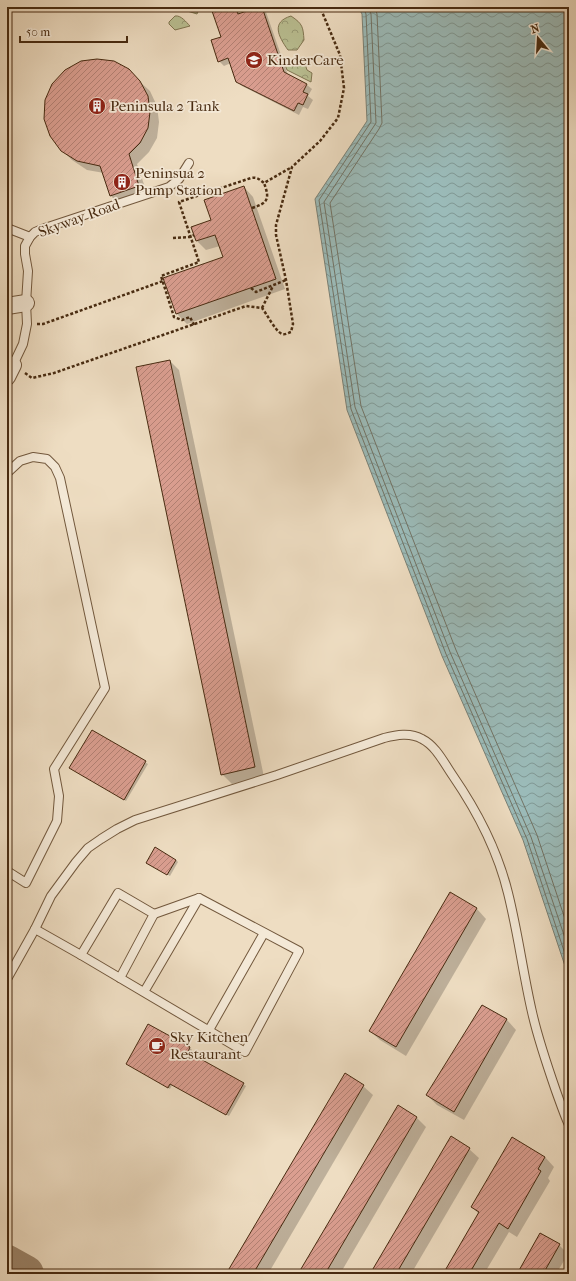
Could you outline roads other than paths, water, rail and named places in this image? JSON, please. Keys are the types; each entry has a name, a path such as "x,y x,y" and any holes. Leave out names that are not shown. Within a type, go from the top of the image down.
{"street":[{"path":"7,306 26,303"}],"lane":[{"name":"Skyway Road","path":"10,371 23,344 27,324 26,303 28,271 25,246 30,237 35,232 42,229 169,187 179,179 189,163"},
{"path":"7,228 30,237"},
{"path":"7,473 20,461 33,457 47,459 56,467 60,478 106,688 54,769 59,796 57,821 26,883 7,871"},
{"path":"7,979 35,929 51,896 88,848 117,829 135,820 270,777 384,738 399,734 422,738 430,744 439,755 459,784 484,830 498,860 508,893 532,1013 543,1054 569,1125"},
{"path":"81,955 118,893 154,914"},
{"path":"144,992 199,898"},
{"path":"35,929 245,1052 299,951 199,898 154,914 120,978"},
{"path":"209,1030 264,933"}],"water":[{"path":"358,7 569,7 569,978 523,840 442,656 347,410 315,199 367,121 362,14"}],"place":[{"name":"KinderCare","path":"254,60"},
{"name":"Peninsula 2 Tank","path":"97,106"},
{"name":"Peninsua 2 Pump Station","path":"122,182"},
{"name":"Sky Kitchen Restaurant","path":"157,1046"}]}
